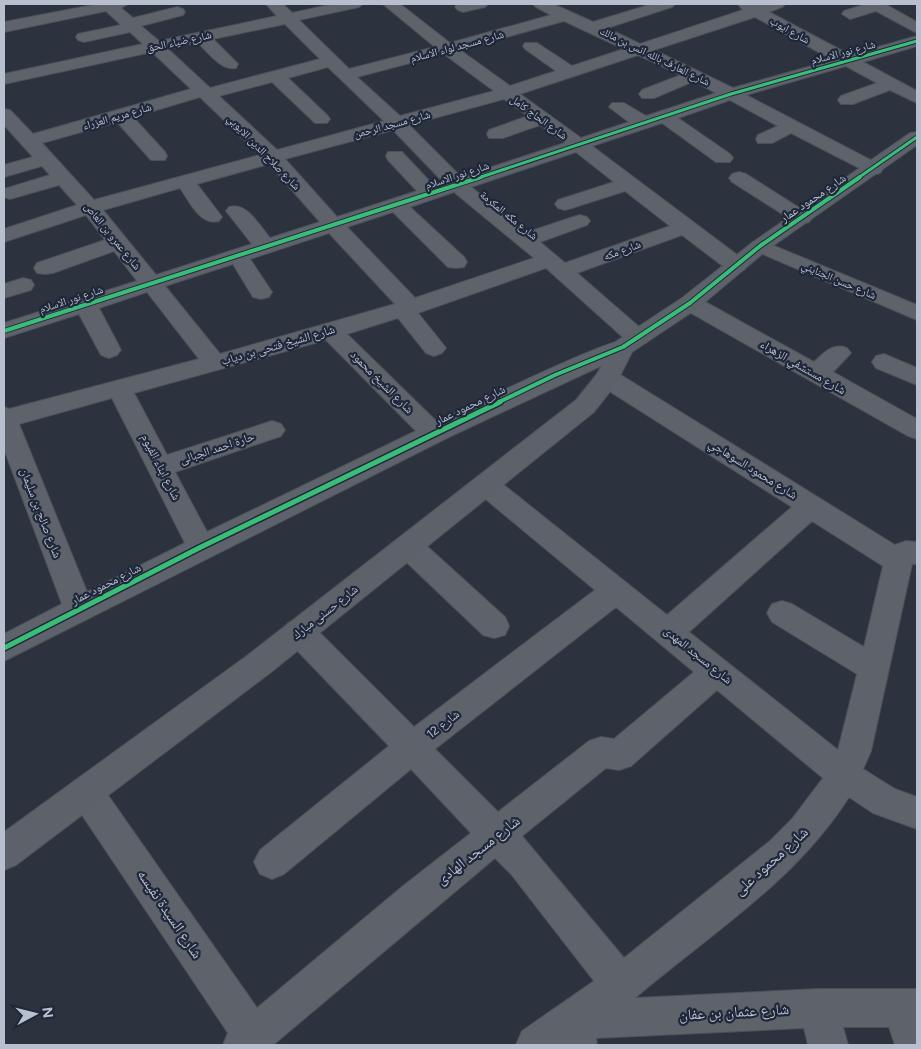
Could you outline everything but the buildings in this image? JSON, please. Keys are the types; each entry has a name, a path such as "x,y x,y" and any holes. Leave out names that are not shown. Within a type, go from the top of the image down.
{"street":[{"name":"شارع مكه المكرمة","path":"274,4 397,123 457,185 556,266 631,343"},
{"name":"شارع ضياء الحق","path":"4,79 354,4"},
{"name":"شارع الحاج كامل","path":"390,4 446,49 578,145 683,228 736,265"},
{"path":"463,7 480,4"},
{"name":"شارع العارف بالله انس بن مالك","path":"541,4 695,75 873,169"},
{"path":"594,27 667,4"},
{"name":"شارع مسجد الرحمن","path":"4,236 90,207 184,180 506,93 638,48 748,7 777,4"},
{"path":"4,27 114,5"},
{"name":"شارع صلاح الدين الايوبي","path":"114,5 132,25 272,156 407,308 434,348"},
{"path":"850,14 876,5 917,28"},
{"name":"شارع ايوب","path":"748,7 917,98"},
{"path":"84,37 177,12"},
{"name":"شارع مسجد لواء الاسلام","path":"338,68 446,49 567,15"},
{"path":"201,36 230,64"},
{"name":"شارع نور الاسلام","path":"4,331 334,226 731,94 850,62 917,41"},
{"path":"531,46 568,71"},
{"name":"شارع مريم العزراء","path":"18,136 121,115 276,76 338,68"},
{"path":"648,94 695,75"},
{"path":"276,76 321,119"},
{"path":"847,100 891,84"},
{"path":"447,90 463,104"},
{"path":"618,107 644,123"},
{"name":"شارع عمرو بن العاص","path":"4,114 18,136 46,159 90,207 215,363"},
{"path":"121,115 158,156"},
{"path":"664,116 724,158"},
{"path":"496,134 541,118"},
{"path":"765,139 792,126"},
{"name":"شارع محمود عمار","path":"4,648 201,547 555,375 631,343 690,303 760,246 916,139"},
{"path":"395,156 430,194"},
{"path":"4,172 46,159"},
{"path":"10,193 62,177"},
{"path":"739,178 802,218"},
{"path":"184,180 212,217"},
{"path":"565,204 627,184"},
{"path":"397,205 456,262"},
{"path":"236,211 266,247"},
{"path":"525,240 580,221"},
{"name":"شارع مكه","path":"556,266 683,228"},
{"path":"45,268 118,242"},
{"name":"شارع حسن الجنايني","path":"760,246 917,313"},
{"path":"238,256 261,292"},
{"name":"شارع الشيخ فتحى بن دياب","path":"4,418 215,363 556,266"},
{"name":"شارع مستشفي الزهراء","path":"690,303 917,430"},
{"path":"86,304 110,350"},
{"name":"شارع الشيخ محمود","path":"330,330 434,434"},
{"name":"شارع حسنى مبارك","path":"4,853 299,632 585,406 631,343"},
{"path":"816,374 839,353"},
{"path":"884,362 917,377"},
{"name":"شارع محمود السوهاجي","path":"607,378 811,506 907,557"},
{"name":"شارع ابناء الفيوم","path":"119,388 161,466 201,547"},
{"name":"شارع صالح بن سليمان","path":"4,418 79,610"},
{"name":"حارة احمد الجبالى","path":"161,466 272,430"},
{"name":"شارع مسجد المهدى","path":"486,485 844,775 885,802 917,813"},
{"path":"668,632 811,506"},
{"path":"408,547 494,626"},
{"name":"شارع محمود على","path":"536,1045 576,1033 621,985 771,864 807,829 844,775 855,750 873,668 907,557"},
{"name":"شارع 12","path":"272,862 413,747 617,590"},
{"path":"782,613 873,668"},
{"path":"299,632 498,834 523,862 621,985"},
{"name":"شارع مسجد الهادى","path":"248,1041 416,899 601,752 619,754 716,670"},
{"name":"شارع السيدة نفيسه","path":"86,792 248,1041"},
{"path":"818,1008 828,1045"},
{"name":"شارع عثمان بن عفان","path":"576,1033 818,1008 910,1008"},
{"path":"910,1008 915,1045"}],"cycle path":[{"path":"4,331 457,185 731,94 917,41"},
{"path":"4,648 201,547 555,375 623,347 690,303 760,246 917,137"}]}
